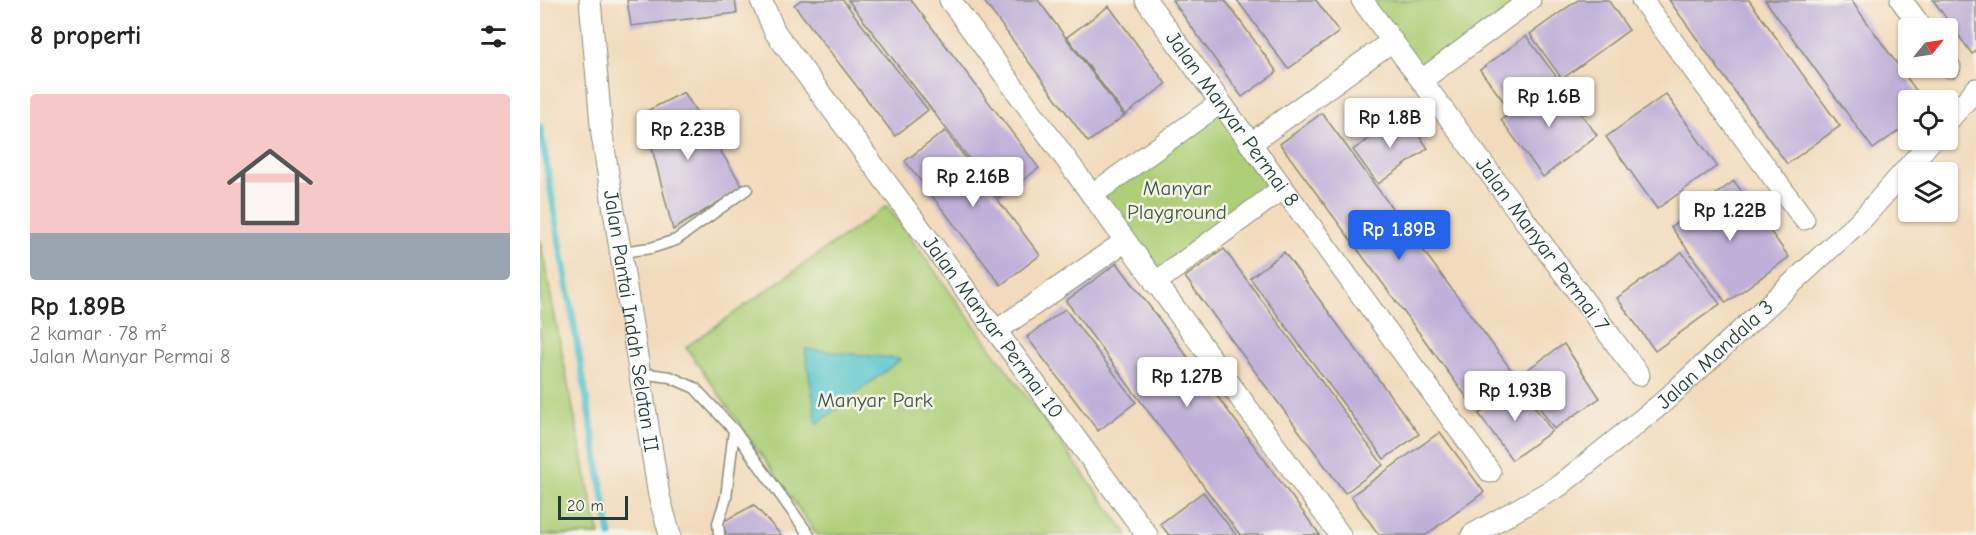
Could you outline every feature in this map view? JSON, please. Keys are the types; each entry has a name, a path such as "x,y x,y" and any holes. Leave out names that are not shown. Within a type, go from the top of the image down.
{"street":[{"name":"Jalan Pantai Indah Selatan II","path":"590,0 602,135 659,496 670,535"},
{"name":"Jalan Manyar Permai 10","path":"761,0 775,32 1147,535"},
{"path":"950,0 1124,242 1340,535"},
{"name":"Jalan Manyar Permai 8","path":"1146,0 1490,472"},
{"name":"Jalan Manyar Permai 7","path":"1362,0 1639,375"},
{"path":"1422,80 1530,0"},
{"path":"1642,0 1804,219"},
{"path":"1901,0 1914,18"},
{"path":"1250,144 1392,41"},
{"path":"1958,109 1976,89"},
{"path":"1092,195 1220,103"},
{"name":"Jalan Mandala 3","path":"1472,535 1559,486 1661,404 1864,217 1923,150"},
{"path":"1155,283 1282,189"},
{"path":"996,331 1124,242"}],"lane":[{"path":"621,252 651,248 676,240 747,189"},
{"path":"640,373 670,377 695,388 734,430 808,535"},
{"path":"719,535 718,523 726,498 734,430"}],"green space":[{"path":"1362,0 1530,0 1422,80"},
{"name":"Manyar Playground","path":"1220,109 1276,187 1157,274 1104,201 1108,189"},
{"name":"Manyar Park","path":"887,206 1128,535 817,535 686,347"},
{"path":"540,240 589,491 600,535 540,535"}],"water":[{"path":"805,349 901,359 817,424"}],"building":[{"path":"627,0 735,0 737,13 631,26"},
{"path":"801,0 843,0 928,110 895,136 794,5"},
{"path":"848,0 911,0 1039,168 999,198"},
{"path":"983,0 1038,0 1124,116 1088,142"},
{"path":"1172,0 1225,0 1277,72 1242,97"},
{"path":"1237,0 1316,0 1339,32 1288,69"},
{"path":"1578,0 1608,0 1629,30 1562,79 1530,34"},
{"path":"1669,0 1749,0 1840,126 1787,164"},
{"path":"1765,0 1851,0 1898,65 1898,78 1907,78 1916,90 1898,90 1898,131 1873,149"},
{"path":"1933,0 1976,0 1976,51 1972,54 1958,35 1958,18 1946,18"},
{"path":"1109,6 1166,84 1125,115 1067,37"},
{"path":"1526,36 1556,76 1510,110 1480,70"},
{"path":"1555,79 1597,135 1543,177 1501,120"},
{"path":"684,92 743,187 673,230 643,113"},
{"path":"1666,94 1717,166 1657,209 1606,137"},
{"path":"1322,113 1518,379 1476,410 1280,144"},
{"path":"1403,114 1428,148 1378,184 1353,150"},
{"path":"945,131 1040,255 1001,285 905,161"},
{"path":"1734,181 1789,257 1726,303 1671,227"},
{"path":"1224,249 1383,465 1345,493 1185,277"},
{"path":"1284,252 1419,434 1384,459 1250,278"},
{"path":"1682,252 1720,304 1655,351 1617,298"},
{"path":"1117,263 1320,535 1240,535 1066,301"},
{"path":"1065,309 1136,402 1098,431 1027,337"},
{"path":"1564,344 1600,398 1554,429 1518,376"},
{"path":"1519,385 1552,431 1512,460 1479,414"},
{"path":"1440,432 1484,492 1426,535 1379,535 1351,496"},
{"path":"1203,492 1236,535 1169,535 1160,524"},
{"path":"754,505 781,535 727,535 722,522"}],"waterway":[{"path":"540,127 610,535"}]}
